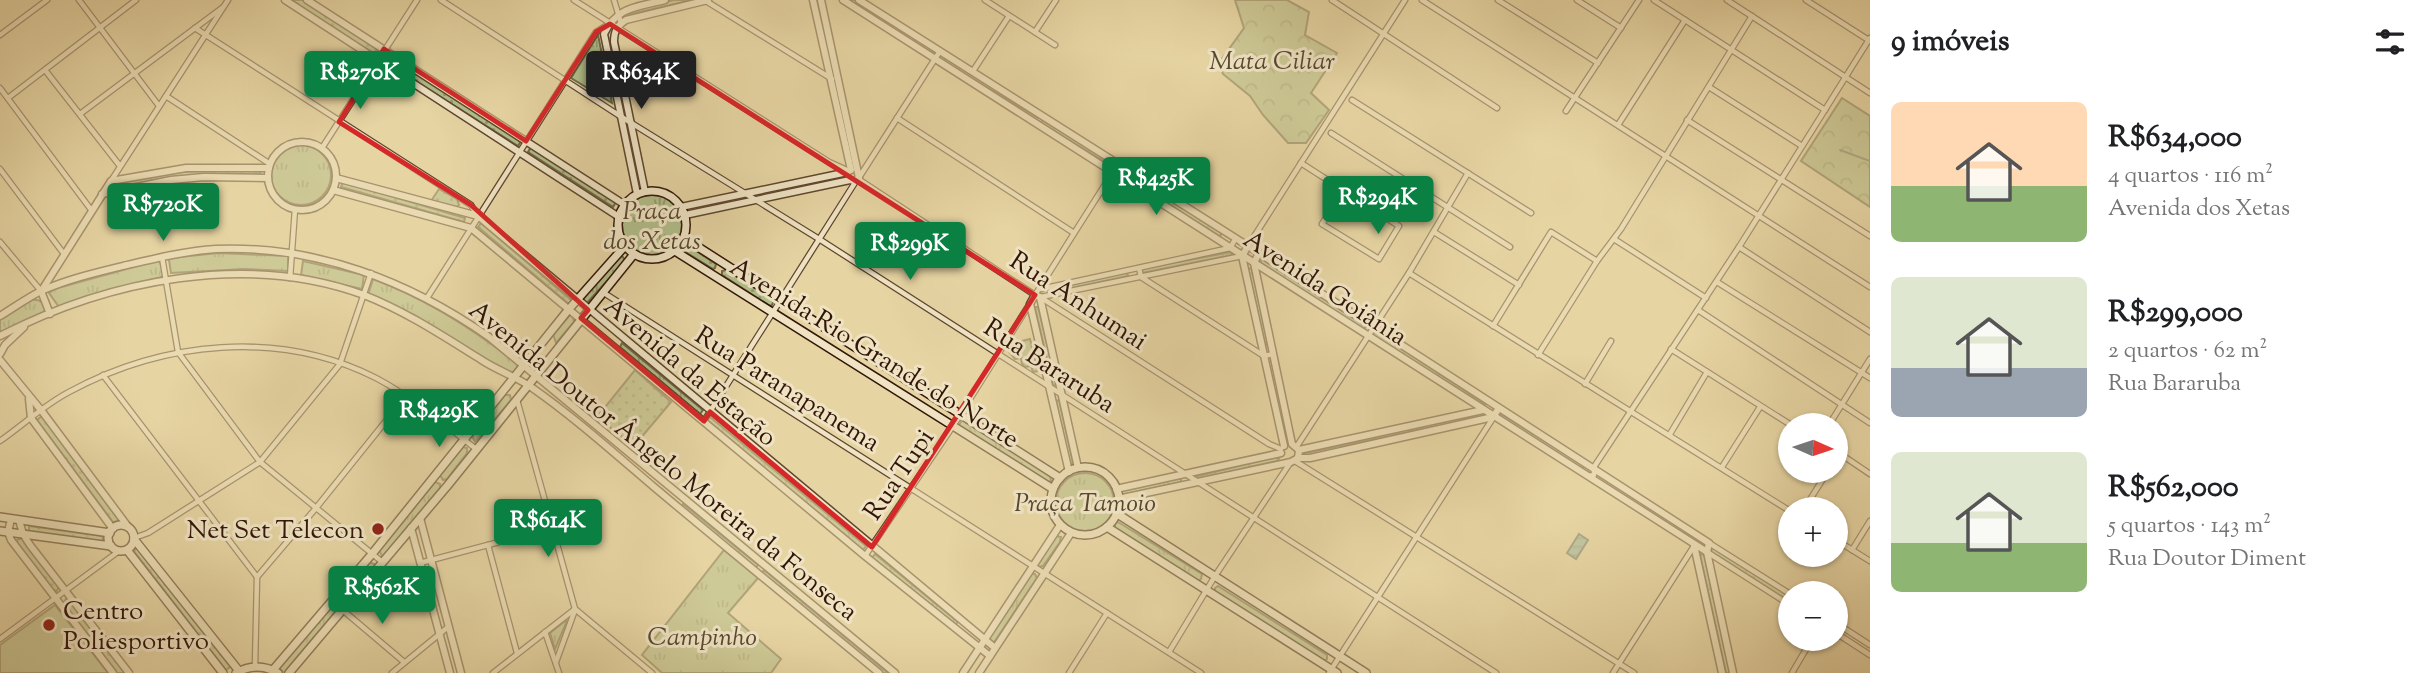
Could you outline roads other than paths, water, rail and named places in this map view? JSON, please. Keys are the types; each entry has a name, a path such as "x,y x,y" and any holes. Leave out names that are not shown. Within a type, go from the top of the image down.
{"main road":[{"path":"641,193 665,193 681,207 685,215 684,238 675,251 658,259 646,259 634,254 625,246 619,235 619,217 625,205 641,193"},
{"name":"Avenida Rio Grande do Norte","path":"684,238 780,302 1060,478"},
{"path":"0,517 111,531 124,526 129,528 237,672 255,666 275,671 569,309 625,246"},
{"name":"Avenida Rio Grande do Norte","path":"675,251 1053,489"},
{"path":"289,673 448,485 634,254"},
{"path":"715,277 723,264"},
{"path":"1078,468 1101,471 1116,489 1116,513 1107,527 1094,534 1071,533 1060,525 1052,508 1053,489 1060,478 1078,468"},
{"path":"436,475 448,485"},
{"path":"1116,513 1366,673"},
{"path":"1107,527 1333,672"},
{"path":"111,531 111,546"},
{"path":"3,533 111,546 123,551 223,673"},
{"path":"30,545 36,536"},
{"path":"123,551 134,538"}],"street":[{"path":"0,35 47,0"},
{"path":"79,0 159,106"},
{"path":"8,98 136,0"},
{"path":"41,291 228,0"},
{"path":"285,0 619,217"},
{"path":"307,0 625,205"},
{"path":"321,148 417,0"},
{"name":"Rua Bararuba","path":"441,0 1496,673"},
{"name":"Rua Anhumai","path":"574,0 1282,450"},
{"path":"614,0 617,14 614,42 641,193"},
{"path":"617,14 665,0"},
{"path":"427,298 596,32 626,20 706,0 836,79"},
{"path":"813,0 836,79"},
{"path":"821,0 853,175"},
{"name":"Avenida Goiânia","path":"843,0 1368,338 1778,596"},
{"name":"Avenida Goiânia","path":"859,0 1236,238 1778,586"},
{"path":"985,0 1055,45"},
{"path":"997,8 1002,0"},
{"path":"1035,32 1056,0"},
{"path":"1332,0 1497,108"},
{"path":"1405,0 1242,256 1282,450 1292,460 1634,673"},
{"path":"1422,0 1870,287"},
{"path":"1498,0 1598,63"},
{"path":"1577,0 1621,28"},
{"path":"1566,111 1639,0"},
{"path":"1654,0 1825,110"},
{"path":"1727,0 1870,93"},
{"path":"1588,476 1594,475 1594,467 1717,282 1869,40 1806,0"},
{"path":"80,114 224,6"},
{"path":"973,71 1009,16"},
{"path":"1538,355 1597,261 1614,239 1752,16"},
{"path":"1618,125 1685,20"},
{"path":"616,25 603,38 641,193"},
{"path":"195,28 471,205 478,216"},
{"path":"704,421 819,239 853,175 897,118 941,50"},
{"path":"45,70 120,166"},
{"path":"1709,87 1802,146"},
{"path":"0,88 92,211"},
{"path":"166,96 270,166"},
{"path":"1352,100 1531,213"},
{"path":"1036,124 1042,116"},
{"path":"897,118 1074,233"},
{"path":"1688,120 1870,236"},
{"path":"1331,133 1510,247"},
{"path":"302,142 321,148 333,161 336,178 326,201 314,208 295,209 276,198 268,178 277,152 288,144 302,142"},
{"path":"1301,163 1343,190 1399,226 1379,259 1322,224 1343,190"},
{"name":"Rua Tupi","path":"865,556 953,426 1118,164"},
{"path":"111,181 157,171 194,167 270,166"},
{"path":"0,169 64,254"},
{"path":"1169,652 1252,518 1292,460 1296,446 1409,273 1468,173"},
{"path":"681,207 853,175"},
{"path":"685,215 853,175"},
{"path":"102,194 171,180 204,177 268,178"},
{"name":"Avenida da Estação","path":"336,178 478,216 576,301 995,648"},
{"name":"Avenida da Estação","path":"333,190 471,228 865,556 990,656"},
{"path":"290,278 295,209"},
{"path":"1434,232 1518,285"},
{"path":"1493,326 1551,232 1597,261"},
{"path":"1038,294 1230,248 1236,238"},
{"path":"1614,239 1706,298"},
{"path":"0,242 41,291 50,314"},
{"path":"1739,247 1870,332"},
{"name":"Avenida Doutor Ângelo Moreira da Fonseca","path":"0,316 41,291 96,273 162,257 215,249 293,254 371,273 427,298 489,337 895,673"},
{"path":"1259,253 1254,263 1296,446"},
{"path":"1038,294 1141,277 1242,256"},
{"path":"162,257 178,352 260,462 381,561"},
{"path":"1139,268 1141,277 1264,356 1273,354"},
{"path":"134,538 148,533 260,462 340,364 371,273"},
{"path":"1409,273 1778,503"},
{"name":"Avenida Doutor Ângelo Moreira da Fonseca","path":"0,336 50,314 110,294 166,279 195,275 238,274 290,278 364,295 446,336 477,358 528,385 879,673"},
{"path":"1717,282 1870,378"},
{"name":"Rua Paranapanema","path":"603,292 1201,673"},
{"path":"1038,294 1078,468"},
{"path":"1030,304 1069,472"},
{"path":"1698,310 1870,423"},
{"path":"0,354 5,345 27,324"},
{"path":"1585,384 1611,341"},
{"path":"0,442 69,392 144,359 178,352 228,347 265,347 340,364 377,379 406,396 476,449"},
{"path":"1671,349 1778,417"},
{"path":"1836,413 1870,359"},
{"path":"0,360 129,528"},
{"path":"1670,434 1707,372"},
{"path":"103,375 257,577 255,666"},
{"path":"257,577 406,396"},
{"path":"29,397 32,418 111,531"},
{"path":"517,399 575,609 652,673"},
{"path":"1116,489 1296,446 1483,410 1489,402"},
{"path":"1722,467 1760,407"},
{"path":"1333,672 1499,408"},
{"path":"1118,499 1493,417"},
{"path":"607,448 613,441"},
{"path":"1848,460 1870,474"},
{"path":"656,488 661,481"},
{"path":"1632,505 1638,496"},
{"path":"419,518 461,673"},
{"path":"113,673 3,533 15,519 30,545 129,673"},
{"path":"1852,550 1870,521"},
{"path":"963,673 1060,525"},
{"path":"411,528 450,673"},
{"path":"420,563 552,528"},
{"path":"968,664 979,673 1071,533"},
{"path":"1612,673 1698,536"},
{"path":"1709,543 1707,552 1732,673"},
{"path":"488,545 517,653"},
{"path":"1694,545 1722,673"},
{"path":"1848,548 1870,561"},
{"path":"0,639 123,551"},
{"path":"757,573 764,565"},
{"path":"332,601 404,662"},
{"path":"493,673 575,609"},
{"path":"556,662 575,609"},
{"path":"1069,673 1107,613"},
{"path":"957,630 963,623"},
{"path":"392,673 449,626"},
{"path":"1848,631 1870,645"},
{"path":"545,632 559,673"},
{"path":"1848,641 1870,655"},
{"path":"1792,673 1805,651"}],"waterway":[{"path":"1840,150 1870,161"}],"place":[{"name":"Net Set Telecon","path":"378,529"},
{"name":"Centro Poliesportivo","path":"49,625"}],"park label":[{"name":"Mata Ciliar","path":"1272,60"},
{"name":"Praça dos Xetas","path":"652,225"},
{"name":"Praça Tamoio","path":"1085,502"},
{"name":"Campinho","path":"702,636"}]}
